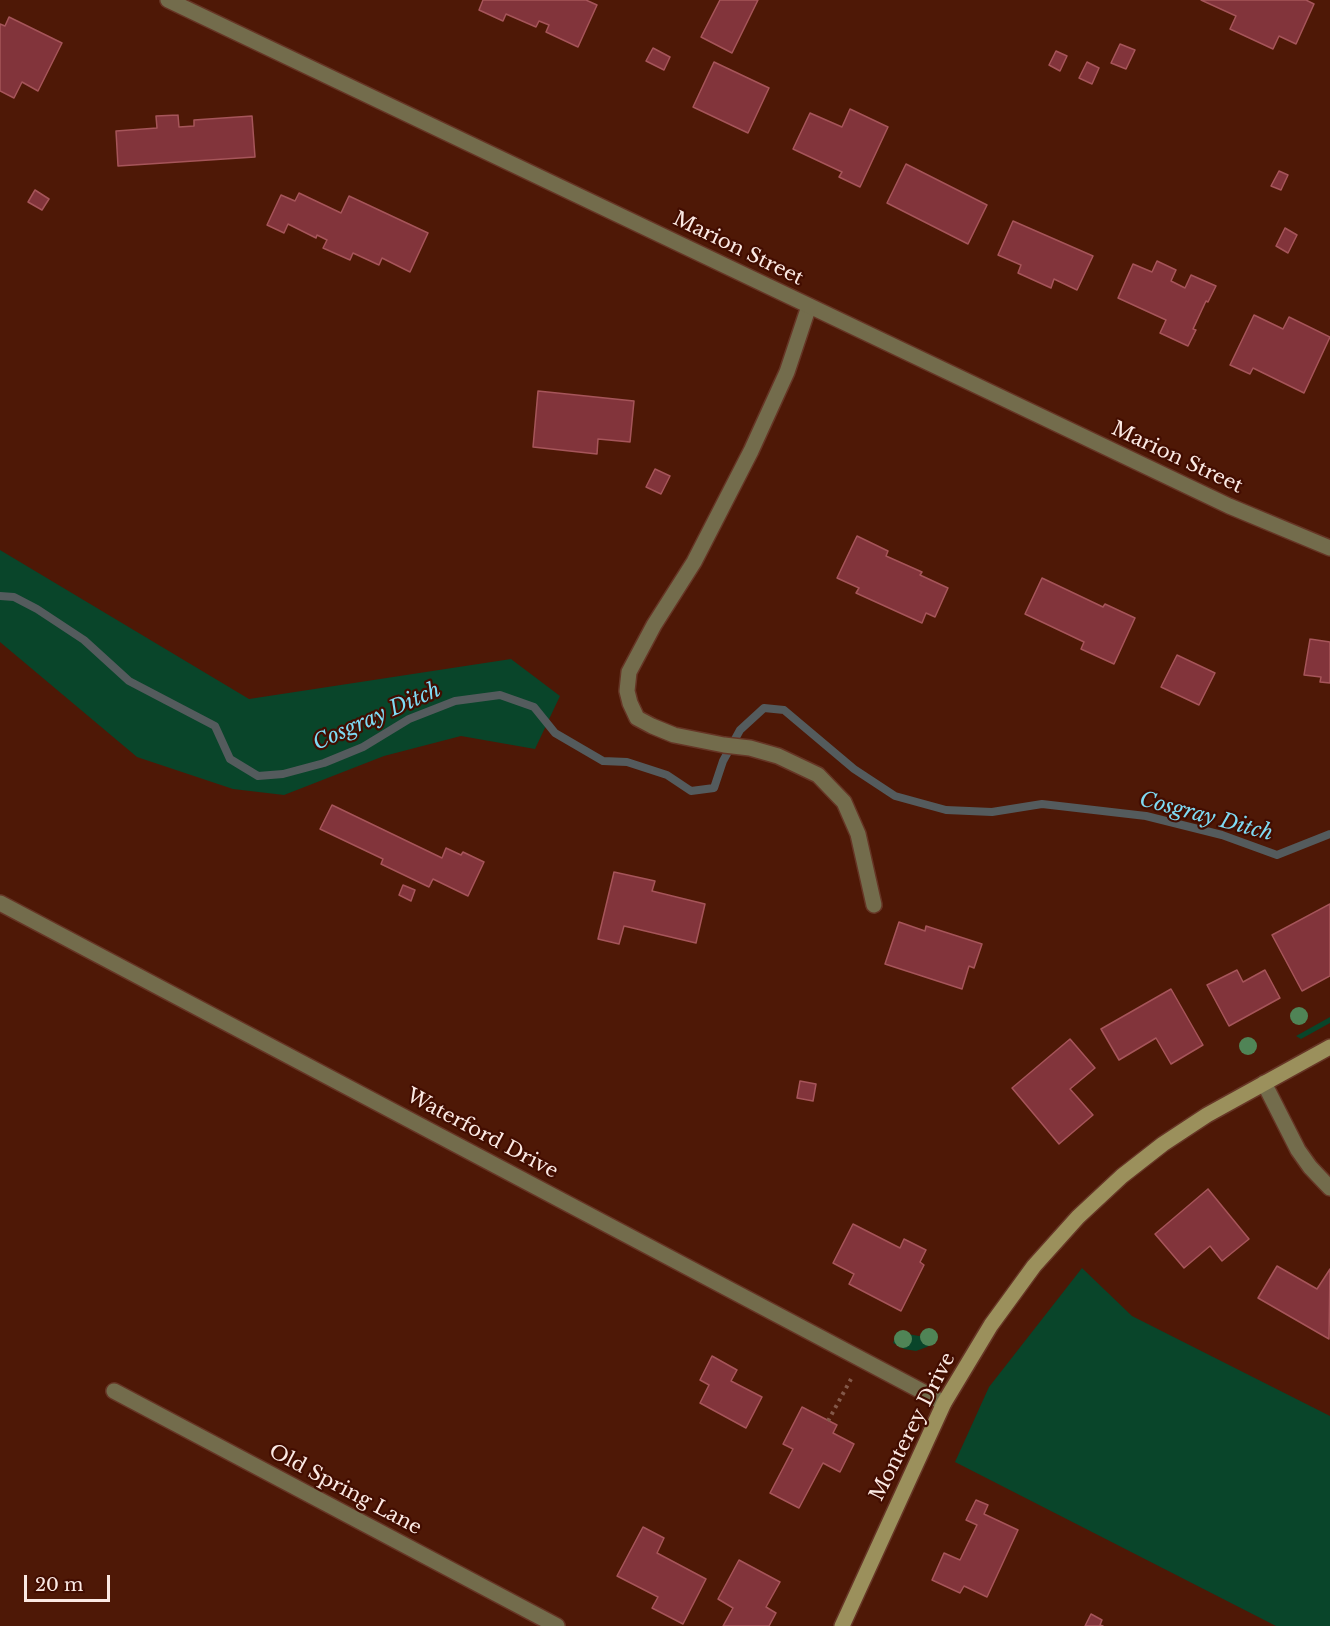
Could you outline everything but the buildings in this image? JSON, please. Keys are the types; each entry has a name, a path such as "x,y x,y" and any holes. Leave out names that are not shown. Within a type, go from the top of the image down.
{"street":[{"name":"Marion Street","path":"168,0 1219,501 1330,548"},
{"path":"809,306 787,372 751,451 694,562 654,625 629,672 627,691 637,718 674,735 750,748 778,756 818,775 844,802 858,834 874,905"},
{"name":"Waterford Drive","path":"0,903 944,1403"},
{"name":"Monterey Drive","path":"842,1626 944,1403 1003,1308 1034,1266 1078,1217 1122,1176 1163,1144 1207,1115 1330,1047"},
{"path":"1264,1083 1298,1150 1330,1188"},
{"name":"Old Spring Lane","path":"114,1391 557,1626"}],"path":[{"path":"828,1421 851,1379"}],"green space":[{"path":"0,550 249,699 511,659 560,696 535,749 461,736 384,756 284,795 233,789 137,757 0,642"},
{"path":"1330,1017 1330,1023 1301,1039 1296,1036"},
{"path":"1082,1268 1132,1316 1330,1416 1330,1626 1276,1626 955,1462 989,1387"},
{"path":"932,1329 937,1333 936,1340 916,1351 904,1349 893,1343 897,1332 919,1336"}],"waterway":[{"name":"Cosgray Ditch","path":"0,596 14,597 37,609 84,640 129,681 215,726 230,759 258,776 283,774 324,763 363,747 409,719 455,701 500,695 534,707 555,733 603,761 627,762 667,775 691,791 714,788 723,761 740,730 764,708 784,710 854,769 895,796 946,810 992,812 1042,804 1146,816 1222,835 1277,855 1330,834"}]}
